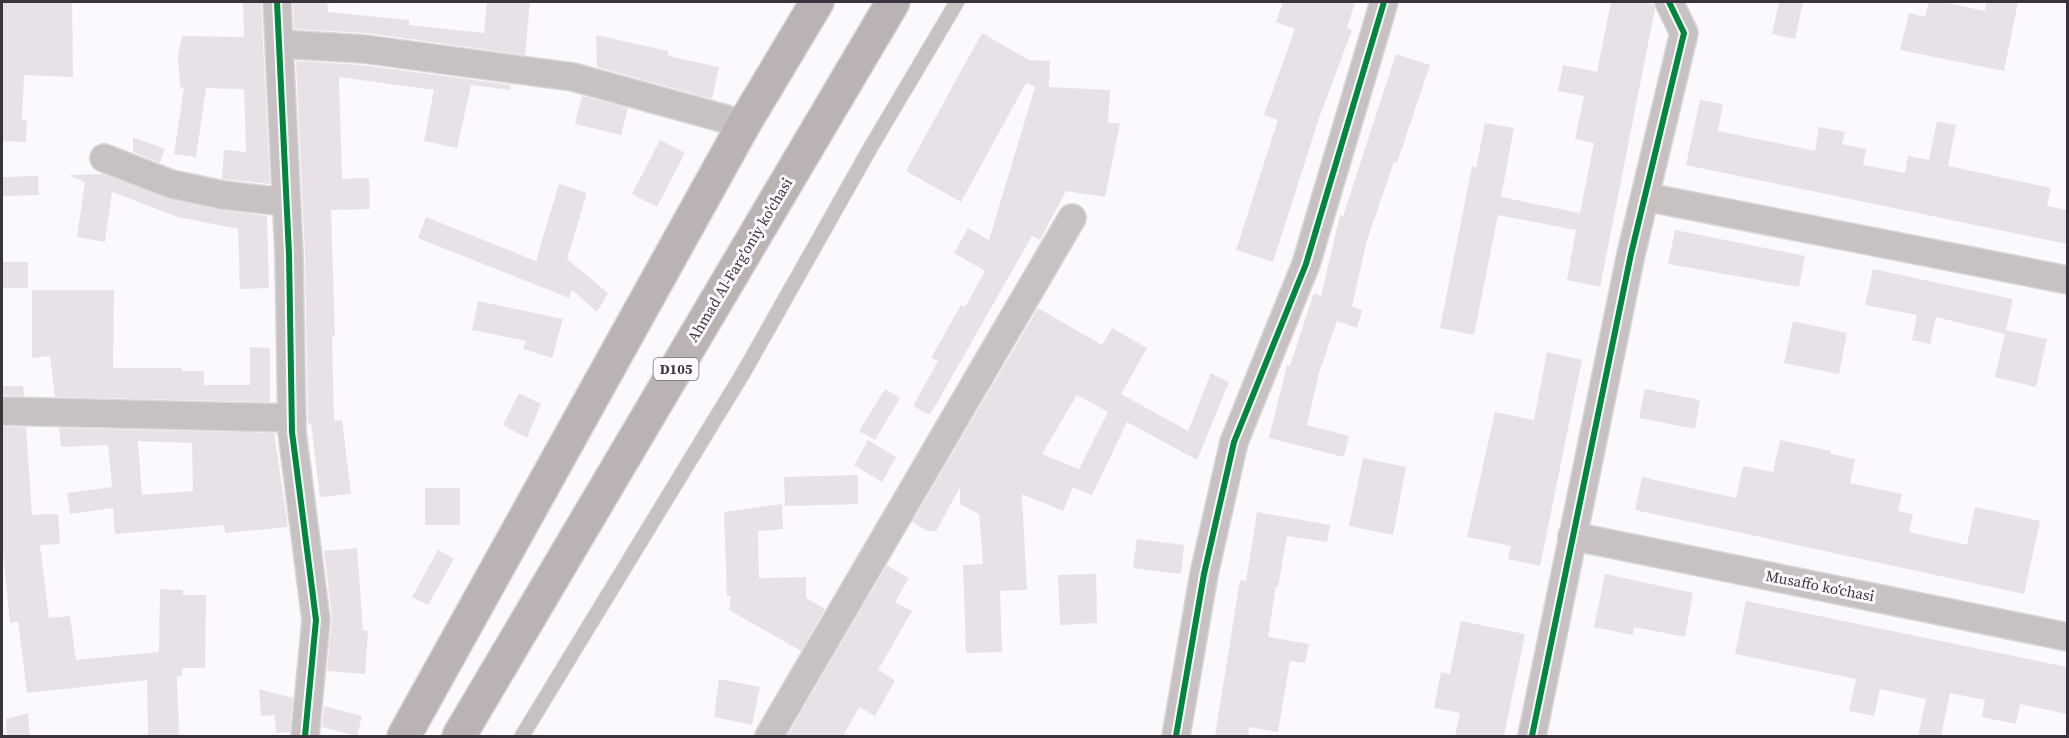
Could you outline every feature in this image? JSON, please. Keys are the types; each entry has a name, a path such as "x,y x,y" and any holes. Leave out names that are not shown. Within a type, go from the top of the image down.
{"highway":[{"path":"404,736 744,124 817,2"},
{"name":"Ahmad Al-Farg'oniy ko'chasi","path":"459,736 892,2"}],"street":[{"path":"277,2 292,418 316,620 305,736"},
{"path":"1176,736 1204,574 1234,442 1306,264 1384,2"},
{"path":"1532,736 1631,254 1684,33 1669,2"},
{"path":"280,44 364,49 573,77 744,124"},
{"path":"104,158 171,184 223,195 285,202"},
{"path":"1646,197 2067,280"},
{"path":"769,736 1072,218"},
{"path":"2,411 292,418"},
{"name":"Musaffo koʻchasi","path":"1572,536 2067,637"}],"lane":[{"path":"522,736 745,370 872,145 957,2"}],"building":[{"path":"2,2 72,2 73,77 24,75 22,120 27,121 26,142 2,141"},
{"path":"243,2 261,2 270,184 222,179 224,150 246,152 244,89 206,88 196,157 174,154 184,88 180,87 178,56 182,36 244,37"},
{"path":"293,2 327,2 328,12 409,20 409,25 484,33 487,2 530,2 525,55 366,33 294,29"},
{"path":"1283,2 1355,2 1347,28 1352,30 1319,118 1273,262 1236,250 1278,120 1264,115 1295,29 1276,22"},
{"path":"1611,2 1654,4 1655,9 1600,287 1567,280 1576,230 1498,215 1474,335 1440,328 1472,166 1476,168 1485,123 1514,128 1501,197 1580,213 1594,143 1575,139 1584,96 1558,91 1563,65 1597,72"},
{"path":"1779,2 1803,2 1795,39 1772,34"},
{"path":"1929,2 1943,2 1985,11 1986,2 2018,2 2004,71 1900,50 1909,13 1925,17"},
{"path":"982,33 1029,60 1050,61 1049,87 1110,90 1108,123 1120,123 1105,197 1066,191 1040,240 1032,236 930,415 913,406 938,361 931,358 961,305 965,307 985,271 954,253 968,228 989,240 1035,87 1026,83 961,202 906,171"},
{"path":"596,35 668,51 668,56 719,67 712,99 597,67"},
{"path":"1396,54 1430,65 1397,163 1394,162 1367,240 1352,306 1362,310 1357,328 1337,321 1319,373 1307,425 1349,436 1344,457 1269,438 1287,365 1290,366 1314,293 1321,296 1340,215 1343,216"},
{"path":"296,61 362,65 511,85 510,90 471,85 457,148 424,141 434,90 339,77 342,179 369,178 370,209 331,210 335,336 332,336 334,421 342,420 351,494 320,497 311,423 308,424 305,254"},
{"path":"582,96 628,108 621,135 575,124"},
{"path":"1700,100 1723,104 1718,131 1815,151 1819,127 1845,132 1842,144 1866,149 1863,165 1905,173 1908,156 1929,160 1937,121 1956,125 1948,166 2051,188 2047,206 2067,210 2067,244 1686,165"},
{"path":"133,137 165,149 160,163 133,152"},
{"path":"660,140 685,153 657,207 632,194"},
{"path":"103,174 168,199 220,210 267,216 269,288 240,289 238,229 178,217 112,192 105,242 77,237 85,182 69,175"},
{"path":"38,176 39,195 2,196 2,177"},
{"path":"559,184 587,193 567,259 608,293 597,312 572,290 569,298 418,238 426,217 536,261"},
{"path":"1675,230 1805,256 1799,287 1668,264"},
{"path":"2,262 28,262 28,288 2,288"},
{"path":"1873,269 2013,299 2006,330 2047,339 2036,387 1995,377 2005,334 1936,317 1930,344 1912,340 1917,315 1865,305"},
{"path":"32,290 114,290 113,368 182,368 182,371 204,371 204,385 250,385 250,347 270,348 270,402 55,397 50,356 32,358"},
{"path":"478,301 563,319 552,358 523,349 526,341 472,330"},
{"path":"1038,308 1102,345 1112,328 1147,348 1121,394 1188,431 1211,373 1229,382 1197,460 1127,422 1092,495 1073,487 1063,511 1022,494 1027,590 1000,591 1002,652 966,653 963,565 983,564 979,514 960,504 960,487 936,531 928,531 912,522","holes":["1077,395 1108,412 1079,469 1042,454"]},
{"path":"1793,321 1847,333 1839,374 1784,363"},
{"path":"1547,352 1582,360 1540,566 1508,559 1511,546 1467,537 1495,412 1534,420"},
{"path":"2,386 23,386 24,396 2,395"},
{"path":"885,389 900,398 875,440 859,431"},
{"path":"1645,389 1700,400 1695,429 1639,418"},
{"path":"519,393 541,404 527,438 503,425"},
{"path":"2,427 26,427 32,515 58,514 60,544 40,545 49,618 70,616 76,660 159,652 160,589 183,590 183,595 206,595 205,668 182,668 182,676 177,677 179,736 148,736 147,680 27,693 18,622 10,623 2,544"},
{"path":"59,428 274,433 288,527 225,533 224,525 115,534 113,508 70,514 67,493 112,487 108,445 61,447","holes":["138,441 192,443 193,491 142,495"]},
{"path":"868,440 896,457 882,482 854,465"},
{"path":"1780,440 1831,451 1831,454 1855,459 1850,483 1902,494 1898,511 1913,514 1909,532 1967,545 1975,507 2040,521 2024,594 1635,510 1642,477 1736,498 1743,466 1773,472"},
{"path":"1363,458 1406,467 1393,535 1349,526"},
{"path":"858,475 858,504 785,506 784,477"},
{"path":"425,488 460,488 460,525 425,525"},
{"path":"782,504 783,529 758,531 759,578 806,577 806,598 825,609 801,651 729,610 731,596 727,596 724,512"},
{"path":"1257,512 1330,525 1327,542 1287,536 1278,587 1276,586 1268,637 1309,644 1305,663 1290,661 1278,732 1249,727 1248,736 1215,736 1240,580 1246,581"},
{"path":"1137,539 1184,545 1181,574 1133,568"},
{"path":"357,548 363,630 368,631 365,674 327,671 332,618 324,551"},
{"path":"438,550 454,559 428,605 412,597"},
{"path":"887,565 909,578 895,602 912,611 878,670 895,680 875,716 859,707 843,736 787,736"},
{"path":"1096,574 1097,623 1060,625 1058,575"},
{"path":"1605,574 1693,593 1685,637 1634,627 1633,635 1594,627"},
{"path":"1746,601 2067,667 2067,714 2020,704 2016,724 1982,717 1985,700 1950,693 1941,736 1918,736 1926,699 1880,689 1874,716 1849,711 1856,679 1735,654"},
{"path":"1461,621 1525,634 1504,736 1455,736 1460,713 1434,708 1441,672 1450,674"},
{"path":"719,679 760,687 752,725 714,717"},
{"path":"259,689 293,698 290,732 276,733 275,715 261,716"},
{"path":"324,706 362,716 357,736 322,727"},
{"path":"28,713 30,736 7,736 6,719"}],"cycle path":[{"path":"277,2 289,254 292,432 316,620 305,736"},
{"path":"1176,736 1204,574 1234,442 1306,264 1384,2"},
{"path":"1532,736 1631,254 1684,33 1669,2"}]}
